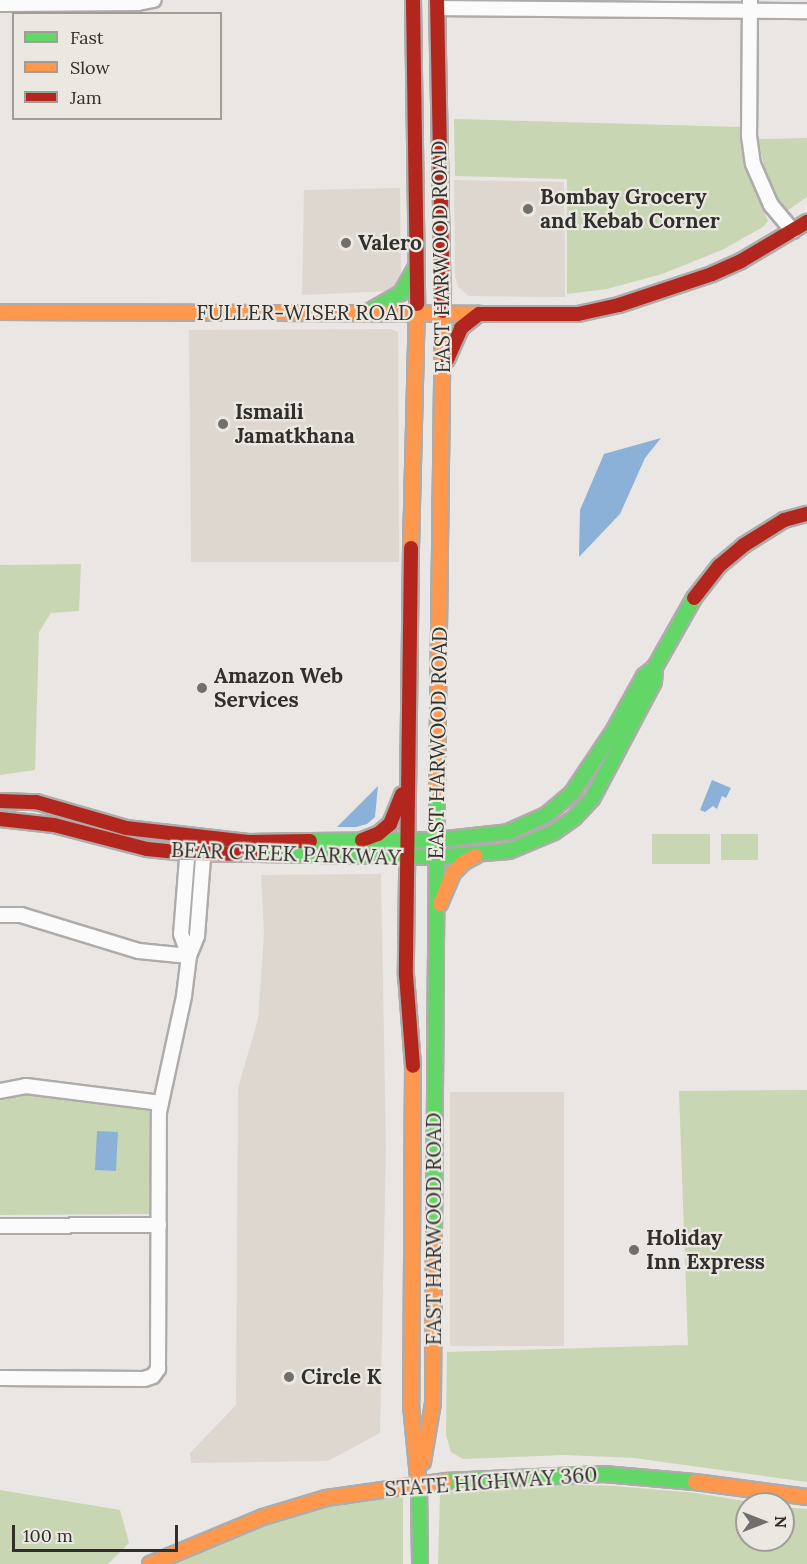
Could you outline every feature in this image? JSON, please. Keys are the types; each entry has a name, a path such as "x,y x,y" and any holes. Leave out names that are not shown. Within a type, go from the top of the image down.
{"main road":[{"name":"EAST HARWOOD ROAD","path":"413,0 417,314 406,975 413,1062 411,1405 419,1484 420,1564"},
{"name":"EAST HARWOOD ROAD","path":"419,1484 433,1403 436,840 443,314 437,4"},
{"name":"FULLER-WISER ROAD","path":"0,312 578,314 619,305 712,273 807,222"},
{"path":"366,314 402,293 416,265"},
{"path":"442,373 455,337 461,328 479,314"},
{"path":"415,491 441,492"},
{"name":"BEAR CREEK PARKWAY","path":"0,801 36,802 126,828 248,842 436,840 508,832 546,815 564,801 579,784 614,730 644,676 655,668 698,593 719,566 744,545 784,520 807,514"},
{"name":"BEAR CREEK PARKWAY","path":"0,819 54,825 147,849 187,853 436,858 476,856 509,851 541,839 574,818 592,799 648,696 654,682 655,668"},
{"path":"356,842 378,834 396,814 402,792 409,745"},
{"path":"436,917 453,873 464,862 476,856"},
{"path":"412,1184 434,1183"},
{"name":"STATE HIGHWAY 360","path":"150,1564 262,1517 316,1501 419,1484 528,1476 604,1474 717,1484 807,1497"}],"street":[{"path":"0,4 23,2 147,3 154,0"},
{"path":"437,4 750,5 807,11"},
{"path":"750,5 749,136 753,164 771,205 793,231"},
{"path":"189,836 181,934 189,956"},
{"path":"0,1378 144,1379 153,1376 158,1369 160,1358 161,1103 182,1007 189,956 197,936 205,838"},
{"path":"0,915 21,915 140,951 189,956"},
{"path":"0,1091 26,1086 161,1103"},
{"path":"0,1226 159,1225"}],"shaded area":[{"path":"454,180 564,182 565,297 469,296 458,287 455,276"},
{"path":"400,188 401,280 390,291 302,295 304,190"},
{"path":"390,329 398,332 399,562 191,562 189,330"},
{"path":"381,874 386,1148 380,1433 328,1461 191,1463 190,1453 236,1405 238,1088 258,1019 264,934 261,875"},
{"path":"450,1092 564,1092 564,1346 450,1346"}],"green space":[{"path":"454,119 740,127 747,171 768,221 763,227 722,250 662,274 607,289 567,294 567,179 455,176"},
{"path":"807,138 807,197 785,212 764,166 758,139"},
{"path":"81,564 79,611 51,613 39,632 35,770 0,775 0,565"},
{"path":"652,834 710,834 710,864 652,864"},
{"path":"721,834 758,834 758,860 721,860"},
{"path":"27,1089 150,1110 155,1117 155,1214 0,1215 0,1096"},
{"path":"807,1090 807,1482 634,1458 565,1455 463,1459 451,1452 446,1435 447,1352 688,1345 679,1091"},
{"path":"544,1484 615,1486 696,1493 735,1500 735,1552 795,1552 795,1508 807,1509 807,1564 438,1564 440,1495 446,1491"},
{"path":"0,1490 120,1510 129,1543 108,1564 0,1564"},
{"path":"403,1495 403,1564 170,1564 261,1526 337,1504"}],"water":[{"path":"661,438 645,458 620,514 579,557 580,510 604,454"},
{"path":"712,780 731,788 726,798 722,796 717,809 713,806 705,812 700,810"},
{"path":"378,786 375,817 367,824 356,827 337,827"},
{"path":"97,1131 118,1132 116,1171 95,1170"}],"traffic: fast":[{"path":"368,312 401,293 416,267"},
{"path":"310,841 437,840 508,832 546,815 572,793 614,730 644,676 655,667 694,598"},
{"path":"257,854 436,857 509,851 554,832 574,818 592,799 654,682 655,667"},
{"path":"434,1235 437,793"},
{"path":"445,1481 604,1474 695,1482"},
{"path":"419,1488 420,1564"}],"traffic: slow":[{"path":"411,548 417,304"},
{"path":"437,793 443,311"},
{"path":"0,312 480,314"},
{"path":"440,904 453,873 464,862 476,856"},
{"path":"413,1066 411,1405 419,1488"},
{"path":"423,1462 433,1403 434,1235"},
{"path":"150,1564 263,1517 326,1498 445,1481"},
{"path":"695,1482 807,1497"}],"traffic: jam":[{"path":"413,0 417,304"},
{"path":"437,0 443,311"},
{"path":"480,314 578,314 619,305 712,274 741,261 807,222"},
{"path":"447,360 461,328 479,314"},
{"path":"694,598 719,566 744,545 784,520 807,514"},
{"path":"411,548 406,975 413,1066"},
{"path":"362,840 378,834 390,824 402,794"},
{"path":"0,801 36,802 126,828 248,842 310,841"},
{"path":"0,819 54,825 147,849 187,853 257,854"}],"place":[{"name":"Bombay Grocery and Kebab Corner","path":"528,209"},
{"name":"Valero","path":"346,243"},
{"name":"Ismaili Jamatkhana","path":"223,424"},
{"name":"Amazon Web Services","path":"202,688"},
{"name":"Holiday Inn Express","path":"634,1250"},
{"name":"Circle K","path":"289,1377"}]}
